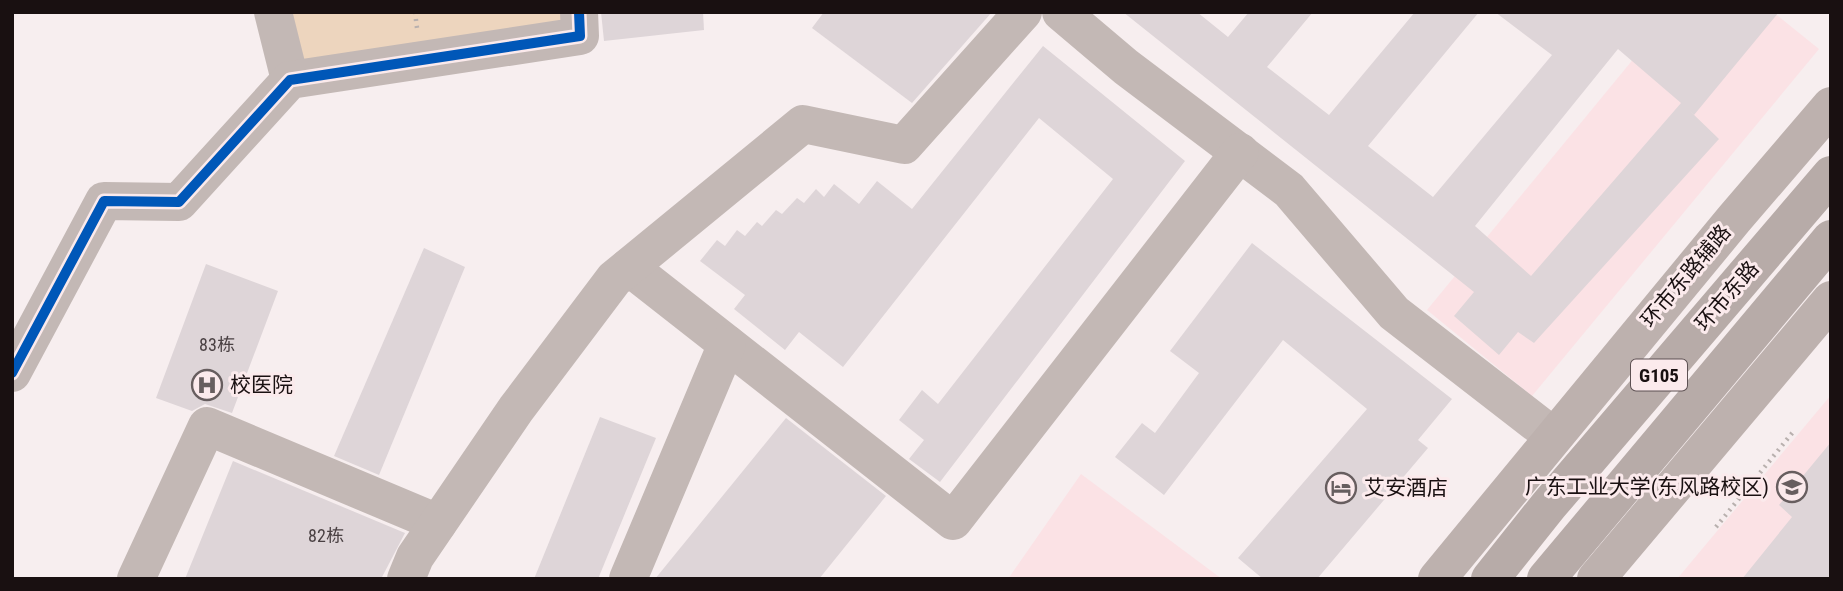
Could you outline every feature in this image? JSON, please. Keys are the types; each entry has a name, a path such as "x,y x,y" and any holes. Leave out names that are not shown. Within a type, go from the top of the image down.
{"highway":[{"name":"环市东路","path":"1490,579 1558,494 1831,175"},
{"name":"环市东路","path":"1546,579 1831,239"}],"main road":[{"name":"环市东路辅路","path":"1437,579 1553,436 1831,106"},
{"path":"1596,579 1831,300"}],"street":[{"path":"273,12 290,80"},
{"path":"12,373 104,201 178,202 290,80 580,36 579,12"},
{"path":"406,579 415,556 516,409 614,279 803,124 904,145 1023,12"},
{"path":"1061,12 1126,67 1289,190 1394,313 1553,436"},
{"path":"629,267 953,521 1240,152"},
{"path":"628,579 727,344"},
{"path":"136,579 207,426 438,523"}],"path":[{"path":"1716,527 1793,432"}],"shaded area":[{"path":"273,12 579,12 580,36 290,80"},
{"path":"1672,12 1773,12 1819,49 1532,396 1427,310"},
{"name":"广东工业大学(东风路校区)","path":"1831,395 1831,579 1677,579"},
{"path":"1081,474 1222,579 1008,579"}],"building":[{"path":"601,12 703,12 704,30 604,41"},
{"path":"824,12 992,12 912,103 812,28"},
{"path":"1123,12 1197,12 1228,37 1249,12 1313,12 1267,67 1329,115 1415,12 1479,12 1368,146 1433,197 1552,55 1495,12 1779,12 1694,115 1719,139 1534,343 1518,332 1499,355 1454,316 1474,292","holes":["1618,49 1681,103 1531,276 1475,226"]},
{"path":"1043,46 1185,161 940,482 909,459 924,440 899,420 922,390 938,404 1113,179 1039,118 843,367 799,332 785,350 734,309 745,295 700,261 717,240 725,246 737,230 745,236 757,222 762,226 776,210 782,214 797,198 804,203 816,189 824,197 834,184 859,204 877,181 912,209"},
{"path":"1252,243 1452,399 1418,440 1428,448 1317,579 1263,579 1238,558 1367,409 1283,340 1164,495 1115,457 1142,423 1155,433 1199,373 1170,351"},
{"path":"424,248 465,267 379,475 334,456"},
{"path":"206,264 278,291 232,413 205,404 192,411 156,398"},
{"path":"600,417 656,438 598,579 534,579"},
{"path":"786,418 886,496 819,579 655,579"},
{"path":"1831,442 1831,579 1742,579 1792,517 1779,505"},
{"path":"233,461 405,533 381,579 185,579"}],"cycle path":[{"path":"12,373 104,201 179,202 290,80 580,36 579,12"}],"place":[{"name":"校医院","path":"207,385"},
{"name":"广东工业大学(东风路校区)","path":"1792,487"},
{"name":"艾安酒店","path":"1341,488"}]}
